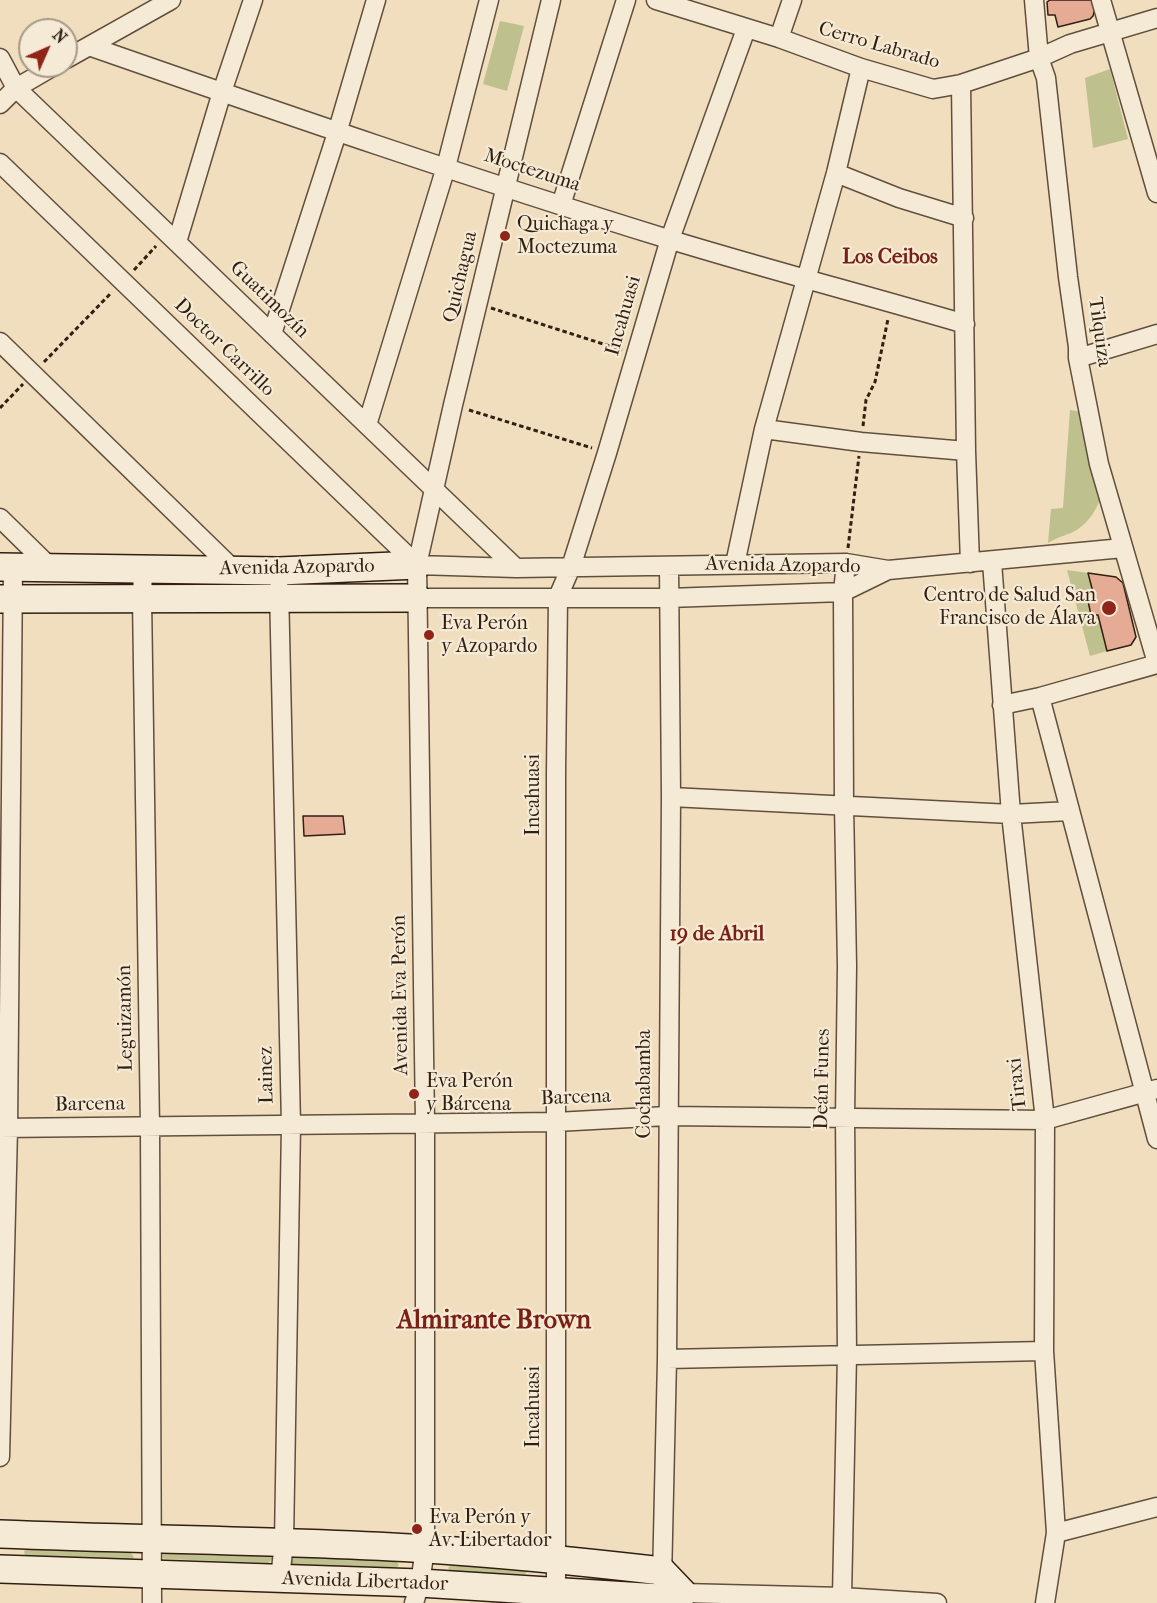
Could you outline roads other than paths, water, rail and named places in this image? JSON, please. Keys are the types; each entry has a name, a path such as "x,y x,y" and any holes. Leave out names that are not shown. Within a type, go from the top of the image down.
{"street":[{"path":"78,52 171,0"},
{"path":"172,238 253,0"},
{"path":"272,334 337,133 376,0"},
{"path":"367,425 446,167 489,0"},
{"name":"Quichagua","path":"417,565 433,488 551,0"},
{"path":"561,205 626,0"},
{"name":"Cerro Labrado","path":"656,0 779,38 861,68 933,90 961,84 1039,58 1070,44 1157,18"},
{"path":"779,38 792,0"},
{"name":"Tilquiza","path":"1034,0 1039,58 1046,78 1078,358 1099,464 1157,664"},
{"path":"1101,0 1157,193"},
{"name":"Incahuasi","path":"556,1591 558,597 571,567 607,453 670,239 746,28"},
{"name":"Moctezuma","path":"89,46 337,133 561,205 670,239 965,324"},
{"name":"Guatimozín","path":"0,58 16,88 516,568"},
{"path":"735,564 764,429 836,173 861,68"},
{"path":"0,104 16,88 33,78"},
{"path":"961,84 966,452 970,563"},
{"name":"Doctor Carrillo","path":"0,163 417,565"},
{"path":"836,173 899,198 964,218"},
{"path":"1078,358 1157,334"},
{"path":"0,342 234,570"},
{"path":"764,429 861,442 966,452"},
{"path":"0,518 51,568"},
{"path":"888,570 1123,548"},
{"name":"Tiraxi","path":"992,561 1011,814 1045,1120 1044,1351 1056,1533 1045,1603"},
{"name":"Avenida Azopardo","path":"6,567 279,571 417,565 516,568 846,563 888,570"},
{"name":"Deán Funes","path":"842,1597 847,1355 844,1117 847,966 843,591 846,563"},
{"name":"Avenida Eva Perón","path":"417,565 425,1123 425,1549 417,1593"},
{"name":"Cochabamba","path":"662,1571 667,1359 671,798 669,566"},
{"path":"0,1457 6,567"},
{"name":"Leguizamón","path":"143,568 150,1127 152,1603"},
{"path":"494,598 516,568"},
{"name":"Avenida Azopardo","path":"6,599 668,598 843,591 888,570"},
{"name":"Lainez","path":"279,571 291,1125 284,1542 280,1579"},
{"path":"1002,705 1040,697 1157,664"},
{"path":"1040,697 1070,811 1150,1090 1157,1139"},
{"path":"671,798 1011,814 1070,811"},
{"name":"Barcena","path":"4,1128 556,1122 668,1116 1045,1120 1150,1090"},
{"path":"667,1359 1044,1351"},
{"path":"1056,1533 1157,1507"},
{"name":"Avenida Libertador","path":"0,1534 284,1542 425,1549 556,1559 662,1571"},
{"name":"Avenida Libertador","path":"0,1569 280,1579 417,1593 556,1591 668,1598"},
{"path":"662,1571 668,1598 842,1597 937,1603"}],"place":[{"name":"Quichaga y Moctezuma","path":"505,236"},
{"name":"Centro de Salud San Francisco de Álava","path":"1109,608"},
{"name":"Eva Perón y Azopardo","path":"429,635"},
{"name":"Eva Perón y Bárcena","path":"414,1094"},
{"name":"Eva Perón y Av. Libertador","path":"417,1529"}],"district":[{"name":"Los Ceibos","path":"890,258"},
{"name":"19 de Abril","path":"717,935"},
{"name":"Almirante Brown","path":"494,1322"}]}
